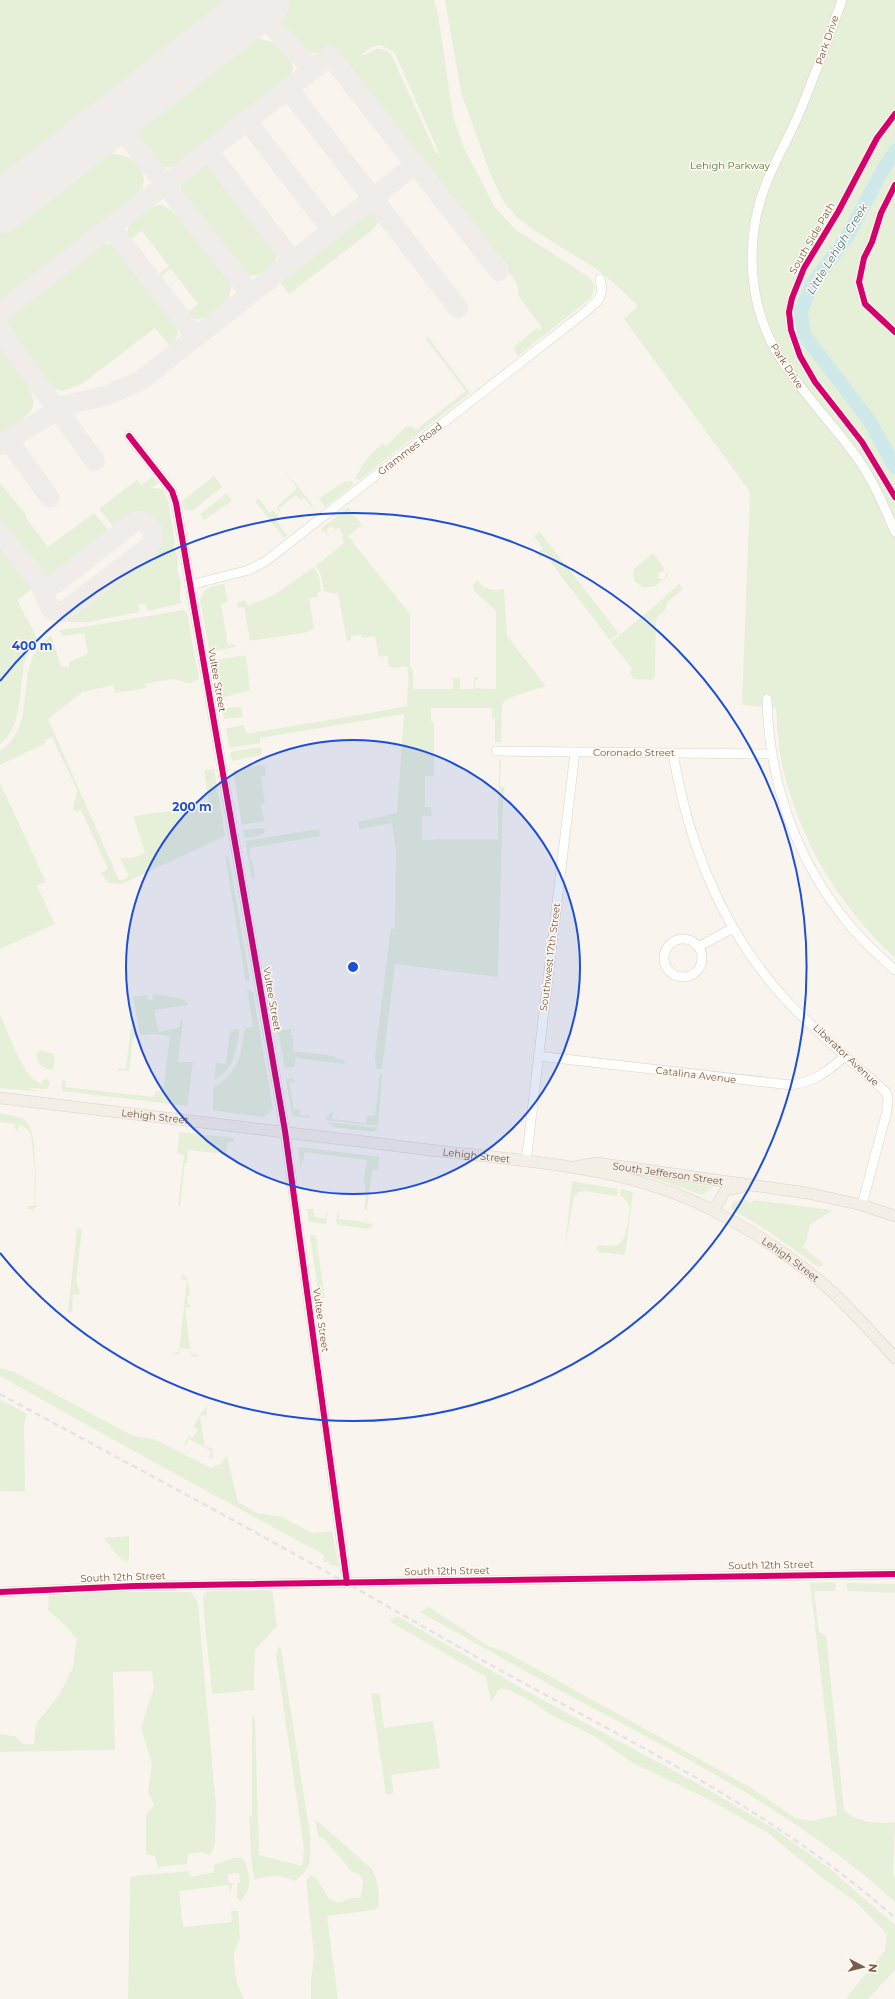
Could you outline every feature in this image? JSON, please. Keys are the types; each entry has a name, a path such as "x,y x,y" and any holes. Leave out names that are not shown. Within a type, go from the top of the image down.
{"main road":[{"name":"Lehigh Street","path":"0,1098 285,1131 573,1168 641,1182 713,1210 778,1250 804,1268 848,1308 895,1358"},
{"name":"South Jefferson Street","path":"573,1168 597,1163 807,1192 862,1205 895,1216"},
{"name":"South Jefferson Street","path":"713,1210 726,1190 737,1187 764,1187"}],"street":[{"name":"Park Drive","path":"842,0 817,71 761,198 753,238 753,278 761,318 778,355 806,394 858,459 881,498 895,532"},
{"name":"Grammes Road","path":"190,585 244,572 266,562 599,300 603,291 600,279"},
{"name":"Vultee Street","path":"129,436 174,497 285,1131 347,1583"},
{"path":"767,699 771,754 786,812 794,834 814,876 826,894 853,929 895,970"},
{"name":"Coronado Street","path":"496,751 771,754"},
{"name":"Southwest 17th Street","path":"526,1162 575,752"},
{"name":"Liberator Avenue","path":"673,753 685,814 694,843 712,887 733,928 749,953 786,1000 845,1056 890,1091 887,1111 862,1205"},
{"path":"698,947 733,928"},
{"path":"683,939 689,940 698,947 701,960 696,971 691,975 678,976 668,969 664,958 665,952 672,943 683,939"},
{"name":"Catalina Avenue","path":"538,1056 791,1085 803,1083 819,1077 845,1056"},
{"name":"South 12th Street","path":"0,1592 135,1586 895,1574"}],"green space":[{"path":"0,0 244,0 0,191"},
{"path":"263,0 434,0 438,14 453,116 464,148 494,206 515,229 590,278 595,286 591,298 518,356 515,352 515,346 537,328 539,331 542,328 519,297 517,284 506,268 508,266 495,250 493,252 332,46 317,53 305,51 300,48","holes":["380,45 395,53 439,153 436,153 391,54 380,49 376,49 368,54 361,55 370,48"]},
{"name":"Lehigh Parkway","path":"445,0 895,0 895,958 855,915 838,892 809,843 788,789 778,741 776,708 742,705 750,492 624,319 638,306 615,284 595,268 532,229 517,217 504,203 490,173 461,92"},
{"path":"254,37 275,43 285,51 291,59 293,68 292,72 285,83 178,165 166,167 150,157 137,139 130,123 226,47"},
{"path":"105,153 126,156 138,163 144,178 143,187 127,205 0,305 0,224 81,161"},
{"path":"204,165 215,168 274,244 277,255 275,265 263,274 250,276 237,269 184,199 181,188 182,180 197,168"},
{"path":"161,205 179,216 200,239 220,264 232,284 228,300 214,313 203,319 197,319 187,313 198,304 171,269 158,278 156,276 169,266 142,231 129,240 127,237 129,225 137,215 148,208"},
{"path":"367,213 378,215 381,219 370,232 289,294 278,280 359,216"},
{"path":"101,244 110,244 122,251 175,321 178,331 175,340 170,346 155,328 82,384 61,391 48,385 34,371 7,336 5,326 9,314"},
{"path":"428,337 470,393 359,480 355,478 365,461 382,443 386,446 407,426 413,427 416,430 466,391 425,338"},
{"path":"0,347 22,375 31,392 33,406 31,411 21,420 22,422 0,435"},
{"path":"283,468 309,500 317,513 304,498 300,500 296,495 279,508 282,515 276,508 297,488"},
{"path":"153,476 158,483 152,488 163,489 168,501 175,542 174,549 178,557 177,569 181,582 180,599 182,603 148,611 144,603 138,605 140,612 88,622 68,622 64,617 156,544 158,539 157,530 143,511 116,532 114,527 99,509 137,480 141,485"},
{"path":"214,476 222,487 193,510 189,511 184,509 182,501"},
{"path":"352,481 353,485 325,507 316,494 320,498 344,482"},
{"path":"0,483 27,516 26,518 48,547 94,513 105,526 110,537 59,577 48,578 43,576 38,573 0,524"},
{"path":"227,493 232,501 204,520 200,514"},
{"path":"258,498 270,513 273,510 279,517 276,521 287,535 284,538 255,501"},
{"path":"348,507 362,525 348,536 410,614 410,666 413,670 413,689 453,689 453,678 460,678 460,689 474,689 474,678 477,676 478,679 475,681 475,688 496,689 496,611 474,591 473,586 477,580 489,589 504,589 507,636 546,686 506,699 502,705 501,742 495,742 495,718 492,718 492,708 431,708 431,722 434,722 434,776 425,776 425,807 431,807 432,816 422,816 422,840 498,839 499,759 501,759 500,786 505,787 503,799 498,977 395,964 382,1069 376,1069 375,1057 391,929 395,929 396,851 392,823 360,829 358,822 397,813 404,714 260,738 260,743 229,748 226,728 244,725 246,734 407,706 409,683 407,666 395,668 389,667 387,656 379,657 375,636 362,638 361,635 351,636 351,640 347,641 338,593 334,594 324,591 321,575 316,566 344,543 342,538 343,535 339,528 335,530 332,526 326,530 329,536 321,529"},
{"path":"540,532 617,631 617,635 610,640 546,556 538,558 538,552 543,549 534,536"},
{"path":"0,541 35,587 17,600 37,638 25,662 16,719 7,737 0,744"},
{"path":"653,553 664,568 663,572 658,573 658,579 664,579 667,572 668,576 655,586 644,588 634,581 633,570"},
{"path":"314,567 319,576 321,591 317,593 318,597 309,598 314,628 308,632 250,641 244,607 238,608 237,603 245,600 248,606 274,595"},
{"path":"224,584 228,601 221,605 228,645 234,644 235,647 210,652 200,601 201,596 208,588"},
{"path":"679,584 683,589 668,601 664,612 656,618 655,676 651,680 634,679 630,673 632,669 611,642"},
{"path":"183,610 187,613 199,678 192,683 169,679 145,684 146,688 115,693 114,685 84,692 85,690 48,719 119,880 125,879 129,876 120,858 133,858 145,852 133,816 209,806 204,770 214,769 225,836 122,884 108,883 101,873 108,869 81,810 76,812 73,809 77,790 52,737 45,740 46,743 0,765 0,751 10,742 17,732 21,722 28,673 32,657 39,647 51,635 61,666 69,667 69,662 88,654 84,633 62,636 60,630"},
{"path":"246,655 250,690 221,698 214,660"},
{"path":"241,707 243,717 224,719 222,708"},
{"path":"261,747 262,755 232,761 230,752"},
{"path":"261,765 265,767 266,775 261,776 265,803 261,805 264,821 242,825 233,771"},
{"path":"0,783 46,882 37,886 55,924 0,949"},
{"path":"265,829 264,833 259,836 245,838 243,830"},
{"path":"319,829 320,836 250,848 250,859 252,860 255,878 252,879 245,841"},
{"path":"225,855 229,858 249,975 249,980 246,982"},
{"path":"247,989 253,992 273,1109 265,1117 213,1110 213,1088 228,1076 237,1064 244,1031 246,1028 253,1027"},
{"path":"153,994 178,998 186,1002 188,1005 154,1010 159,1032 180,1027 180,1020 183,1020 178,1062 193,1062 187,1106 63,1091 61,1086 63,1080 66,1081 65,1087 154,1097 156,1091 163,1091 170,1036 154,1034 140,1035 133,997 147,995 148,1000 154,999"},
{"path":"0,1014 22,1064 35,1080 42,1084 44,1078 49,1080 50,1084 47,1089 29,1089 44,1092 0,1088"},
{"path":"132,1017 138,1037 133,1037 129,1071 118,1070 118,1068 126,1069"},
{"path":"239,1029 239,1032 233,1059 226,1071 214,1080 216,1063 226,1064 230,1032"},
{"path":"291,1029 291,1035 293,1035 293,1051 335,1056 335,1058 344,1060 345,1064 296,1058 294,1067 285,1068 278,1031"},
{"path":"41,1050 54,1054 55,1060 53,1069 46,1069 40,1065 37,1059 37,1052"},
{"path":"380,1074 382,1074 378,1126 326,1120 327,1116 332,1112 332,1119 366,1123 367,1115 375,1116"},
{"path":"292,1078 296,1082 289,1082 294,1110 300,1109 300,1115 310,1116 310,1118 293,1116 292,1114 286,1080"},
{"path":"0,1113 21,1118 26,1121 33,1136 36,1174 35,1205 37,1206 32,1210 27,1208 27,1206 34,1206 35,1171 31,1135 28,1130 20,1124 17,1131 15,1130 15,1124 0,1122"},
{"path":"328,1122 378,1128 373,1132 334,1127"},
{"path":"179,1132 234,1138 234,1142 227,1142 226,1154 188,1150 180,1206 178,1206 184,1155 177,1153"},
{"path":"300,1147 379,1157 378,1170 372,1170 367,1210 364,1210 366,1196 364,1177 367,1160 305,1152 301,1167 306,1204 298,1149"},
{"path":"655,1177 713,1187 702,1195 653,1178"},
{"path":"572,1181 618,1189 617,1196 583,1191 577,1193 574,1197 565,1247"},
{"path":"621,1189 633,1192 624,1255 599,1252 596,1249 598,1245 617,1245 625,1236 629,1219 629,1208 625,1199 620,1196"},
{"path":"748,1200 748,1203 752,1202 753,1200 833,1210 810,1225 807,1239 803,1247 823,1263 822,1266 818,1267 768,1231 731,1209 733,1201"},
{"path":"307,1209 314,1209 314,1217 326,1218 327,1211 326,1224 309,1222"},
{"path":"338,1212 339,1219 365,1222 367,1213 366,1223 372,1224 372,1227 368,1229 338,1225 336,1222"},
{"path":"71,1227 82,1229 76,1281 80,1293 79,1295 73,1294 72,1312 68,1312 77,1229"},
{"path":"310,1235 314,1235 316,1238 325,1298 319,1298"},
{"path":"182,1275 187,1276 190,1295 187,1296 188,1304 191,1305 190,1307 185,1308 191,1354 198,1354 197,1357 190,1356 190,1349 181,1348 179,1355 172,1353 179,1352 187,1280 181,1279"},
{"path":"0,1368 14,1372 133,1436 154,1439 211,1468 220,1464 227,1456 238,1502 257,1513 282,1517 312,1533 332,1531 339,1567 331,1565 329,1562 323,1562 324,1555 0,1376"},
{"path":"0,1399 27,1414 24,1425 25,1492 0,1491"},
{"path":"206,1406 207,1415 200,1416 205,1447 212,1448 213,1458 211,1459 209,1457 211,1451 189,1439 186,1445 184,1444 189,1436 193,1438 198,1430 193,1427"},
{"path":"129,1536 129,1558 126,1563 115,1553 104,1538"},
{"path":"836,1582 835,1591 814,1591 819,1632 826,1635 844,1810 855,1818 868,1822 895,1822 893,1874 895,1878 895,1902 824,1844 786,1818 708,1770 566,1694 420,1612 429,1607 488,1646 508,1653 750,1787 795,1818 812,1821 837,1815 810,1583"},
{"path":"846,1583 895,1584 895,1593 848,1591"},
{"path":"270,1590 273,1594 277,1626 255,1650 254,1690 213,1694 203,1596 207,1591"},
{"path":"113,1592 190,1592 194,1595 198,1604 216,1806 215,1844 210,1855 201,1852 188,1854 187,1864 158,1867 155,1856 146,1854 146,1815 154,1805 148,1792 152,1764 141,1728 154,1687 152,1671 113,1672 115,1750 0,1752 0,1734 15,1736 22,1744 34,1744 36,1724 59,1695 73,1667 77,1639 65,1625 48,1610 49,1596"},
{"path":"397,1616 532,1694 704,1787 776,1830 830,1869 895,1925 895,1970 868,1999 848,1999 847,1997 885,1950 887,1934 855,1901 825,1880 768,1833 710,1800 633,1763 594,1736 549,1714 533,1702 507,1689 499,1689 491,1702 486,1677 389,1621"},
{"path":"279,1647 281,1648 311,1849 310,1861 305,1872 294,1881 280,1876 266,1877 255,1880 251,1856 249,1817 252,1815 252,1716 255,1718 259,1855 302,1866 304,1849 276,1656"},
{"path":"371,1693 380,1694 384,1728 433,1721 440,1768 391,1775 394,1793 386,1795"},
{"path":"315,1819 372,1869 378,1888 378,1907 374,1910 327,1916 338,1999 311,1999 311,1981 314,1955 306,1880 311,1875 317,1879 329,1899 339,1903 351,1898 361,1898 363,1881 359,1874 352,1872 324,1839 318,1836"},
{"path":"232,1858 242,1858 248,1872 249,1887 241,1902 237,1898 237,1883 240,1883 239,1873 227,1874 229,1883 233,1883 231,1891 229,1885 179,1891 183,1927 232,1922 231,1911 238,1911 240,1939 234,1953 234,1963 237,1984 244,1999 128,1999 130,1878 188,1871 191,1877 214,1872 214,1865"}],"waterway":[{"name":"Little Lehigh Creek","path":"895,151 882,171 847,237 812,284 801,311 804,335 869,420 895,467"}],"taxiway":[{"path":"256,9 313,70"},
{"path":"0,313 330,56 499,271"},
{"path":"288,89 458,308"},
{"path":"114,119 250,293"},
{"path":"247,121 332,231"},
{"path":"208,151 293,261"},
{"path":"0,445 66,405 105,396 140,381 416,164"},
{"path":"110,227 196,337"},
{"path":"0,331 95,461"},
{"path":"8,440 50,498"},
{"path":"0,532 40,584 50,608 54,611 63,612 150,546 153,536 151,528 144,522 134,522 56,583 50,586 40,584"}],"runway":[{"path":"0,208 264,2"}],"railway":[{"path":"0,1394 261,1536 498,1669 704,1782 802,1845 849,1880 895,1918"}],"cycle path":[{"name":"South Side Path","path":"895,114 877,138 838,212 804,268 792,298 789,312 791,330 800,356 815,382 862,442 895,497"},
{"path":"895,185 881,213 872,242 864,258 859,282 865,304 895,332"},
{"path":"129,436 172,491 176,503 285,1131 347,1583"},
{"path":"0,1592 135,1586 895,1574"}]}
